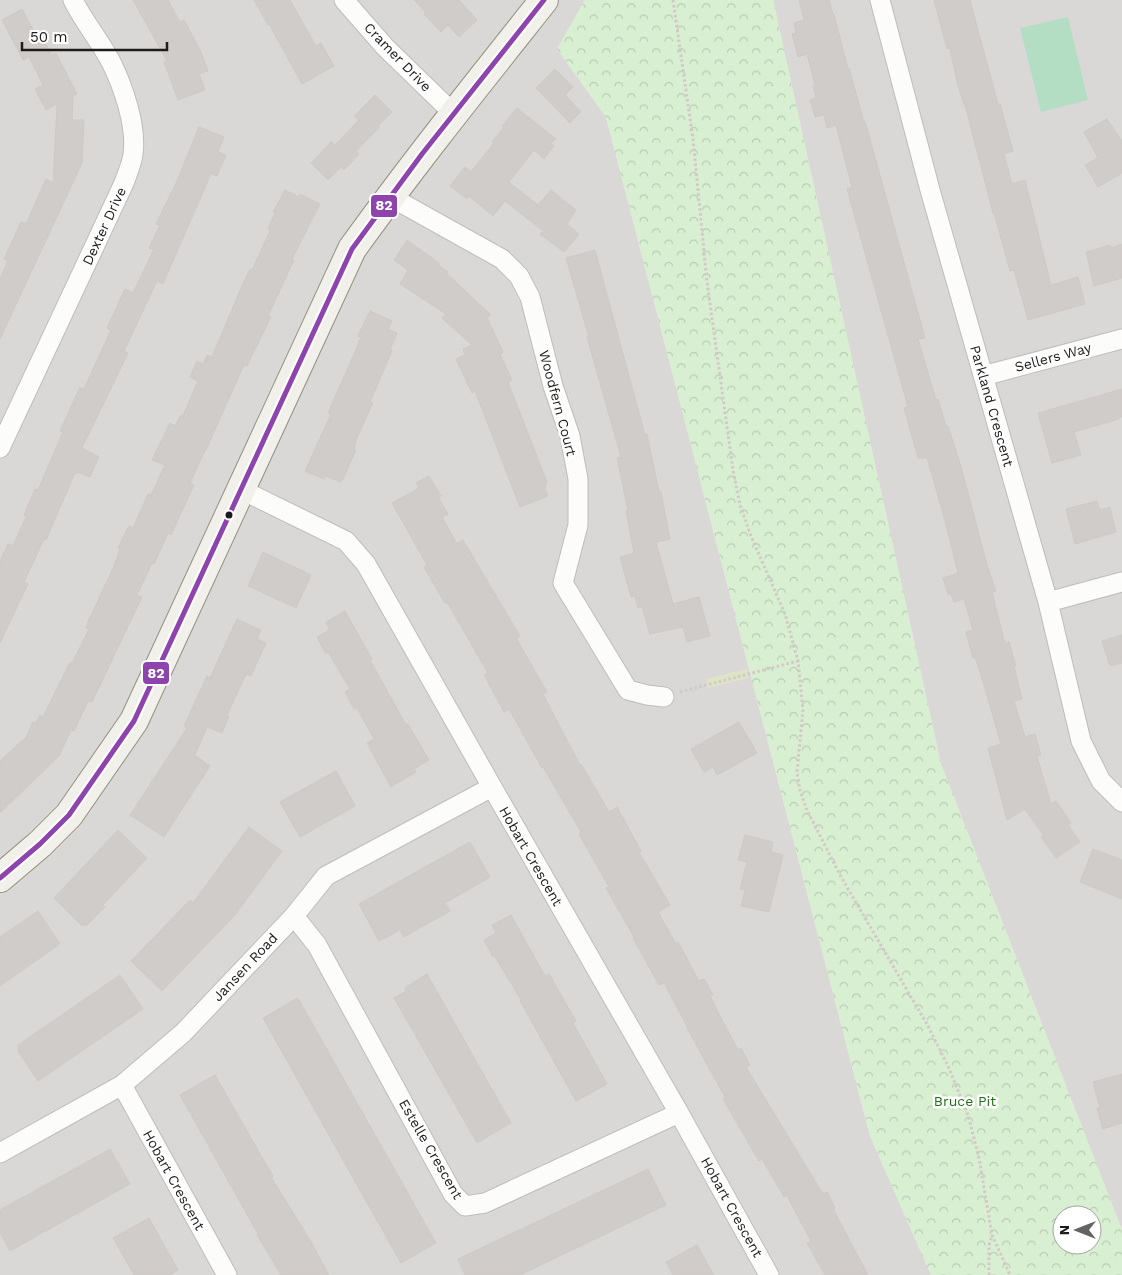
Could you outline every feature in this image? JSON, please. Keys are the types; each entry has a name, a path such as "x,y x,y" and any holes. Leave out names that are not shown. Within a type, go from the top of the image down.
{"street":[{"name":"Dexter Drive","path":"0,448 124,183 133,154 133,134 125,97 111,62 73,0"},
{"name":"Cramer Drive","path":"344,0 385,47 453,113"},
{"path":"0,878 70,816 134,721 352,249 453,113 544,0"},
{"name":"Parkland Crescent","path":"880,0 930,190 1048,602 1081,740 1101,781 1122,802"},
{"name":"Woodfern Court","path":"390,196 502,259 519,276 527,290 553,386 570,436 578,479 578,525 563,583 628,690 647,696 664,697"},
{"name":"Sellers Way","path":"983,376 1122,339"},
{"name":"Hobart Crescent","path":"242,490 346,541 366,564 679,1113 769,1275"},
{"path":"1048,602 1122,582"},
{"name":"Jansen Road","path":"0,1153 122,1084 183,1033 294,916 326,876 492,787"},
{"name":"Estelle Crescent","path":"294,916 317,945 453,1194 465,1206 485,1203 679,1113"},
{"name":"Hobart Crescent","path":"122,1084 227,1275"}],"path":[{"path":"673,0 693,139 707,282 733,470 740,505 751,536 785,614 798,661 803,710 797,772 806,808 840,875 928,1026 948,1066 968,1115 979,1158 992,1235 1010,1275"},
{"path":"664,697 798,661"},
{"path":"990,1275 989,1245 992,1235"}],"shaded area":[{"path":"0,0 585,0 557,49 606,117 870,1136 931,1275 0,1275"},
{"path":"773,0 1122,0 1122,1230 941,764"}],"green space":[{"name":"Bruce Pit","path":"585,0 773,0 941,764 1122,1230 1122,1275 931,1275 870,1136 606,117 557,49"},
{"path":"1068,17 1088,100 1041,112 1020,28"},
{"path":"746,669 749,678 707,688 706,679"}],"building":[{"path":"133,0 168,0 180,22 184,20 201,52 208,71 199,74 205,90 178,100 164,62 167,61"},
{"path":"254,0 290,0 316,46 321,43 334,66 302,84"},
{"path":"414,0 459,0 477,20 459,37 448,25 441,32"},
{"path":"799,0 829,0 834,14 925,338 918,339 936,400 938,399 962,470 987,565 996,591 992,592 1005,644 1009,642 1016,666 1014,666 1022,699 1014,701 1025,737 1035,734 1041,755 1037,756 1051,804 1056,801 1071,823 1068,825 1080,842 1056,858 1041,837 1044,836 1025,809 1007,820 988,748 1001,744 966,632 973,630 964,599 954,602 951,594 948,594 943,578 958,573 944,517 927,458 918,458 904,408 908,407 847,189 852,187 836,125 827,128 824,115 815,117 810,100 816,98 813,86 815,85 807,54 798,57 792,34 796,33 794,23 804,20"},
{"path":"934,0 970,0 998,104 1000,104 1013,151 1004,154 1012,184 1025,180 1051,285 1078,277 1085,304 1028,320 1014,270 1010,271 957,82 950,48 947,49"},
{"path":"22,9 35,33 38,31 52,55 56,53 77,94 73,96 72,120 84,120 82,163 0,339 0,279 8,261 4,259 21,222 26,224 46,179 53,183 57,104 46,110 35,89 43,85 29,57 23,60 2,20"},
{"path":"555,69 573,87 565,95 581,112 570,123 536,88"},
{"path":"375,95 392,112 356,151 359,154 344,170 341,167 328,180 311,163 331,142 335,145 359,120 354,116"},
{"path":"517,108 556,139 551,143 554,146 544,159 534,150 509,182 538,205 551,190 576,210 567,224 579,234 564,252 540,234 543,231 505,201 493,216 469,196 467,199 450,186 465,167 471,172 494,143 492,142 504,127 502,126"},
{"path":"1107,119 1122,141 1122,173 1098,187 1085,165 1098,158 1084,132"},
{"path":"199,127 224,137 218,152 226,155 217,176 211,174 163,284 157,281 124,351 128,353 82,448 99,457 90,477 78,472 77,474 75,473 46,540 44,539 24,582 28,584 0,643 0,561 8,544 13,546 26,517 24,515 35,489 38,490 63,432 60,431 80,387 84,389 111,330 107,328 125,289 133,293 154,249 149,248 160,225 156,224 177,181"},
{"path":"285,190 299,197 300,194 320,204 292,259 294,260 268,316 271,317 247,366 244,365 204,452 190,483 194,485 171,535 168,533 137,595 142,597 92,702 88,701 74,731 71,730 59,756 0,813 0,761 26,737 33,722 36,723 40,715 43,717 70,662 72,663 89,629 86,628 88,622 114,566 120,549 118,548 129,526 133,528 148,494 151,495 165,465 152,460 170,423 175,426 181,415 183,416 198,381 190,377 197,361 203,364 207,355 212,357 242,286 250,269 252,270 270,231 268,229 275,213 273,212"},
{"path":"407,240 439,263 438,265 448,272 446,273 491,315 487,318 503,352 500,354 512,380 508,382 547,482 545,488 548,496 520,507 475,391 472,393 456,359 465,355 463,349 472,345 442,318 446,314 400,284 408,270 394,260"},
{"path":"1122,244 1122,278 1094,286 1086,252 1110,245 1111,248"},
{"path":"595,250 645,435 647,434 659,492 661,492 670,539 656,542 673,604 699,597 710,636 687,642 683,627 650,634 642,607 638,608 635,596 631,597 620,557 634,553 617,458 621,457 566,258"},
{"path":"370,311 392,321 388,329 397,333 390,350 392,351 370,402 373,403 355,442 354,449 356,450 344,477 341,482 326,476 324,479 305,471 331,414 328,413 361,337 358,336"},
{"path":"1122,389 1122,417 1074,432 1081,455 1052,463 1038,413"},
{"path":"429,476 441,496 438,497 448,514 442,517 457,544 463,540 520,636 516,638 547,692 543,694 580,765 609,812 617,807 641,851 639,852 670,905 658,912 676,944 678,942 699,981 704,979 713,995 710,996 738,1050 741,1048 750,1065 746,1067 823,1194 827,1192 835,1208 833,1209 868,1275 825,1275 807,1243 811,1241 787,1196 784,1197 762,1159 759,1161 723,1099 725,1097 664,983 659,985 633,938 606,888 609,887 579,834 581,832 509,709 504,712 484,675 488,673 447,602 445,603 424,567 427,565 392,503 419,488 416,483"},
{"path":"1097,501 1100,510 1110,507 1116,532 1075,544 1066,509"},
{"path":"263,552 311,575 296,608 248,586"},
{"path":"345,611 406,725 408,724 429,760 414,769 416,772 391,787 367,743 374,739 357,708 354,709 345,692 350,689 328,652 326,654 317,637 330,630 326,622"},
{"path":"237,619 261,630 257,639 266,643 251,676 246,674 227,715 229,716 222,733 207,727 195,755 210,766 164,837 130,815 187,728 184,726 207,676 210,678"},
{"path":"1122,635 1122,663 1110,666 1102,641"},
{"path":"739,722 757,753 717,775 713,767 704,772 691,749"},
{"path":"336,771 355,806 300,837 280,802"},
{"path":"249,827 282,851 235,915 162,991 131,961 190,900 193,903"},
{"path":"118,830 147,858 103,905 105,907 90,922 82,926 54,898"},
{"path":"745,835 773,842 771,852 783,855 769,912 741,906 745,890 740,889 747,862 738,860"},
{"path":"470,842 490,877 445,903 450,911 404,937 400,930 379,941 359,904"},
{"path":"1093,849 1122,860 1122,899 1080,882"},
{"path":"38,911 60,944 0,986 0,937"},
{"path":"511,915 545,976 549,974 576,1021 573,1023 607,1084 576,1101 521,1000 484,940 496,933 492,925"},
{"path":"427,974 511,1123 477,1143 394,998 406,991 405,988"},
{"path":"120,975 143,1009 38,1081 18,1051 18,1045"},
{"path":"298,998 436,1243 401,1263 263,1018"},
{"path":"1122,1074 1122,1123 1103,1129 1093,1082"},
{"path":"215,1075 273,1176 271,1177 329,1275 281,1275 257,1235 180,1095"},
{"path":"110,1149 130,1184 10,1251 0,1233 0,1210"},
{"path":"648,1169 666,1205 520,1275 465,1275 458,1259"},
{"path":"149,1218 178,1270 170,1275 134,1275 113,1238"},
{"path":"697,1245 714,1275 673,1275 666,1262"}],"transit line":[{"name":"82","path":"0,878 40,844 69,815 134,721 352,249 422,154 544,0"}]}
